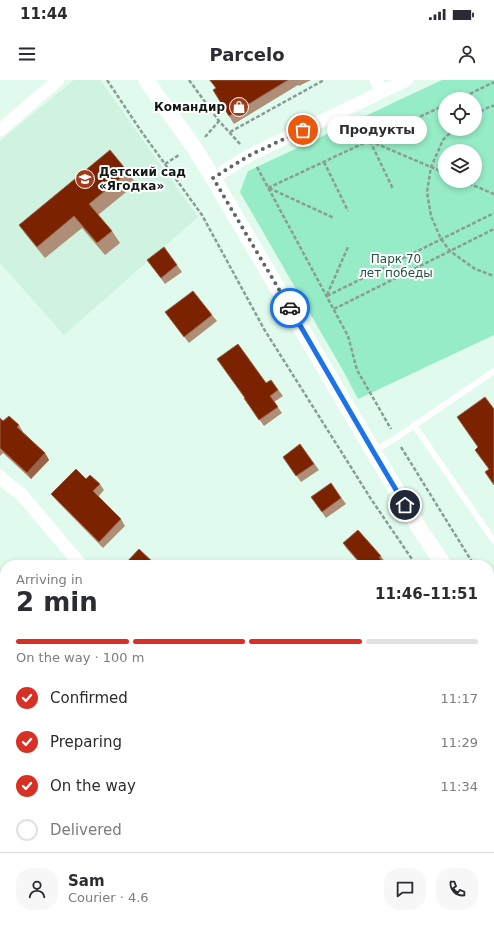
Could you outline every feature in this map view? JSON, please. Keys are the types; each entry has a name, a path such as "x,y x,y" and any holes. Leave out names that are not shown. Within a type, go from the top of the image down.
{"street":[{"path":"0,130 58,80"},
{"path":"146,80 193,146 213,178 373,451 421,531 441,560"},
{"path":"213,178 250,155 379,86 407,80"},
{"path":"0,476 22,495 78,560"}],"lane":[{"path":"373,451 396,438 494,372"},
{"path":"414,425 494,541"}],"path":[{"path":"107,80 140,131 202,215 264,330 371,499 413,560"},
{"path":"189,80 219,121 230,132 324,80"},
{"path":"473,92 494,82"},
{"path":"482,110 494,106"},
{"path":"268,188 438,108"},
{"path":"447,136 443,140 430,167 427,192 431,216 442,239 450,251 475,270 494,276"},
{"path":"370,141 438,170"},
{"path":"370,141 393,189"},
{"path":"250,155 348,336 357,370 406,455 471,560"},
{"path":"324,162 348,211"},
{"path":"268,188 334,218"},
{"path":"480,188 494,194"},
{"path":"327,296 494,213"},
{"path":"334,309 494,229"},
{"path":"327,296 348,247"}],"shaded area":[{"name":"Детский сад «Ягодка»","path":"74,80 100,80 198,217 64,335 0,263 0,141"}],"green space":[{"name":"Парк 70 лет победы","path":"442,80 494,80 494,335 358,399 240,192 248,171"}],"building":[{"path":"210,80 288,80 229,116 213,90 216,88"},
{"path":"110,150 128,172 89,204 112,231 97,243 74,216 37,247 19,225"},
{"path":"164,247 177,265 161,278 147,260"},
{"path":"193,291 212,315 184,337 165,312"},
{"path":"238,344 266,383 271,380 278,390 270,396 278,407 259,420 217,359"},
{"path":"485,397 494,409 494,485 485,472 489,469 475,450 478,447 457,417"},
{"path":"9,416 19,425 17,427 45,453 27,473 0,448 0,418 3,421"},
{"path":"300,444 314,464 296,476 283,457"},
{"path":"76,469 86,479 90,475 100,484 93,491 121,519 99,542 51,494"},
{"path":"331,483 341,498 322,512 311,497"},
{"path":"358,530 381,556 379,557 381,560 358,560 343,543"},
{"path":"139,549 151,560 129,560"}],"way so far":[{"path":"290,308 213,178 250,155 303,130"}],"place":[{"name":"Командир","path":"239,107"},
{"name":"Продукты","path":"303,130"},
{"name":"Детский сад «Ягодка»","path":"85,179"}],"route":[{"path":"290,308 405,505"}]}
